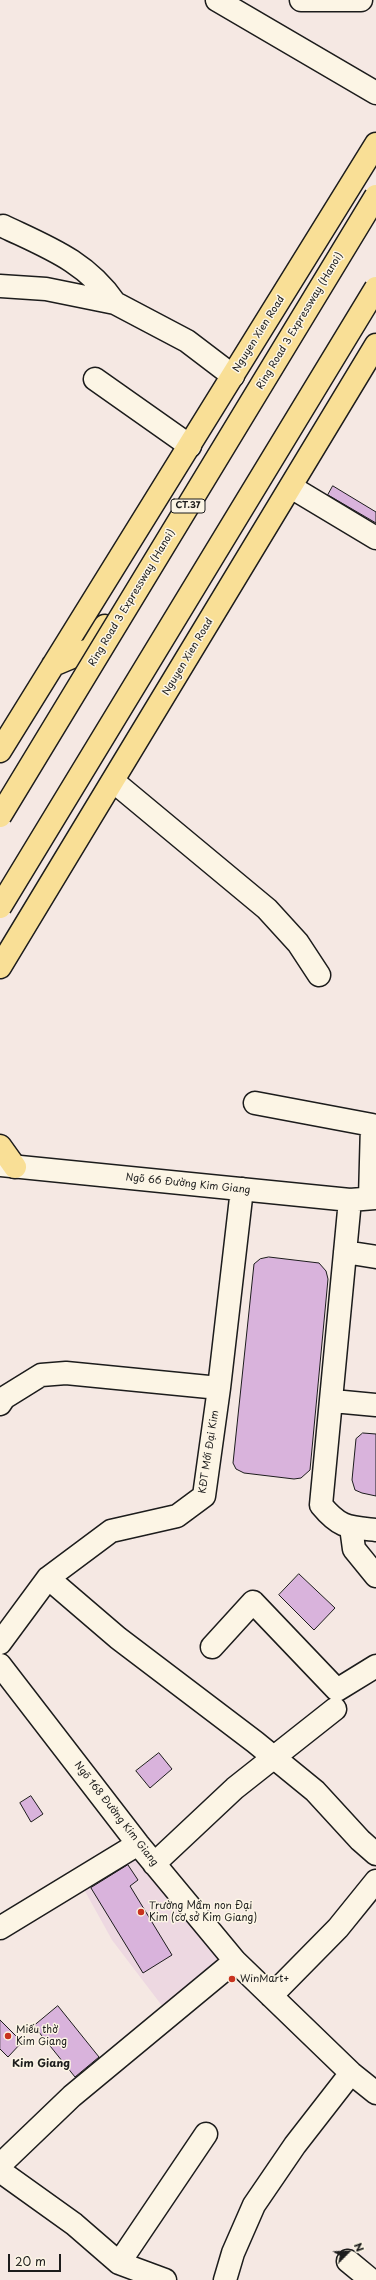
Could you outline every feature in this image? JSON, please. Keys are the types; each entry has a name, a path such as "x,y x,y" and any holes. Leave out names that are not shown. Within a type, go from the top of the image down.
{"main road":[{"name":"Nguyen Xien Road","path":"0,751 376,144"},
{"path":"53,665 91,649 247,400 376,186"},
{"name":"Ring Road 3 Expressway (Hanoi)","path":"0,816 376,196"},
{"path":"0,907 376,288"},
{"name":"Nguyen Xien Road","path":"0,968 376,345"},
{"path":"0,1146 8,1166"}],"street":[{"path":"217,0 376,93"},
{"path":"302,0 360,0"},
{"path":"3,226 69,258 102,285 115,303"},
{"path":"0,286 46,289 115,303 187,341 233,376"},
{"path":"95,379 190,446"},
{"path":"290,487 376,538"},
{"path":"114,781 267,909 298,943 319,975"},
{"path":"254,1103 372,1125 365,1199 345,1252 321,1505 336,1522 351,1527 376,1530"},
{"name":"Ngõ 66 Đường Kim Giang","path":"8,1166 242,1189 365,1199"},
{"name":"KĐT Mới Đại Kim","path":"0,1643 48,1578 112,1531 177,1516 204,1496 219,1388 242,1189"},
{"path":"345,1252 376,1257"},
{"path":"0,1404 4,1398 41,1375 66,1372 219,1388"},
{"path":"332,1401 376,1405"},
{"path":"351,1527 354,1549 376,1576"},
{"path":"48,1578 118,1638 315,1791 360,1840 376,1854"},
{"path":"212,1647 253,1602 337,1690 376,1666"},
{"name":"Ngõ 168 Đường Kim Giang","path":"0,1665 138,1844 235,1961 351,2073 376,2094"},
{"path":"154,1864 235,1788 335,1709"},
{"path":"0,1928 138,1844"},
{"path":"271,1996 338,1928 376,1881"},
{"path":"0,2165 72,2096 235,1961"},
{"path":"225,2280 233,2253 254,2204 295,2145 351,2073"},
{"path":"119,2263 206,2134"},
{"path":"0,2171 74,2224 119,2263 165,2280"},
{"path":"348,2261 371,2280"}],"shaded area":[{"name":"Trường Mầm non Đại Kim (cơ sở Kim Giang)","path":"138,1850 224,1962 166,2011 112,1940 81,1884"}],"building":[{"path":"333,486 376,512 376,523 328,495"},
{"path":"269,1257 319,1263 326,1271 328,1279 310,1470 301,1478 294,1479 244,1473 236,1469 233,1463 254,1264 260,1259"},
{"path":"363,1433 376,1434 376,1496 355,1490 352,1480 356,1439"},
{"path":"299,1574 335,1608 314,1630 279,1595"},
{"path":"159,1753 172,1769 150,1788 136,1771"},
{"path":"31,1796 43,1814 31,1822 20,1803"},
{"path":"128,1865 138,1880 130,1886 172,1955 143,1973 91,1888"},
{"path":"58,2006 99,2057 75,2077 34,2026"},
{"name":"Miếu thờ Kim Giang","path":"0,2020 22,2042 8,2057 0,2049"}],"place":[{"name":"Trường Mầm non Đại Kim (cơ sở Kim Giang)","path":"141,1912"},
{"name":"WinMart+","path":"232,1979"},
{"name":"Miếu thờ Kim Giang","path":"8,2036"}],"district":[{"name":"Kim Giang","path":"41,2064"}]}
